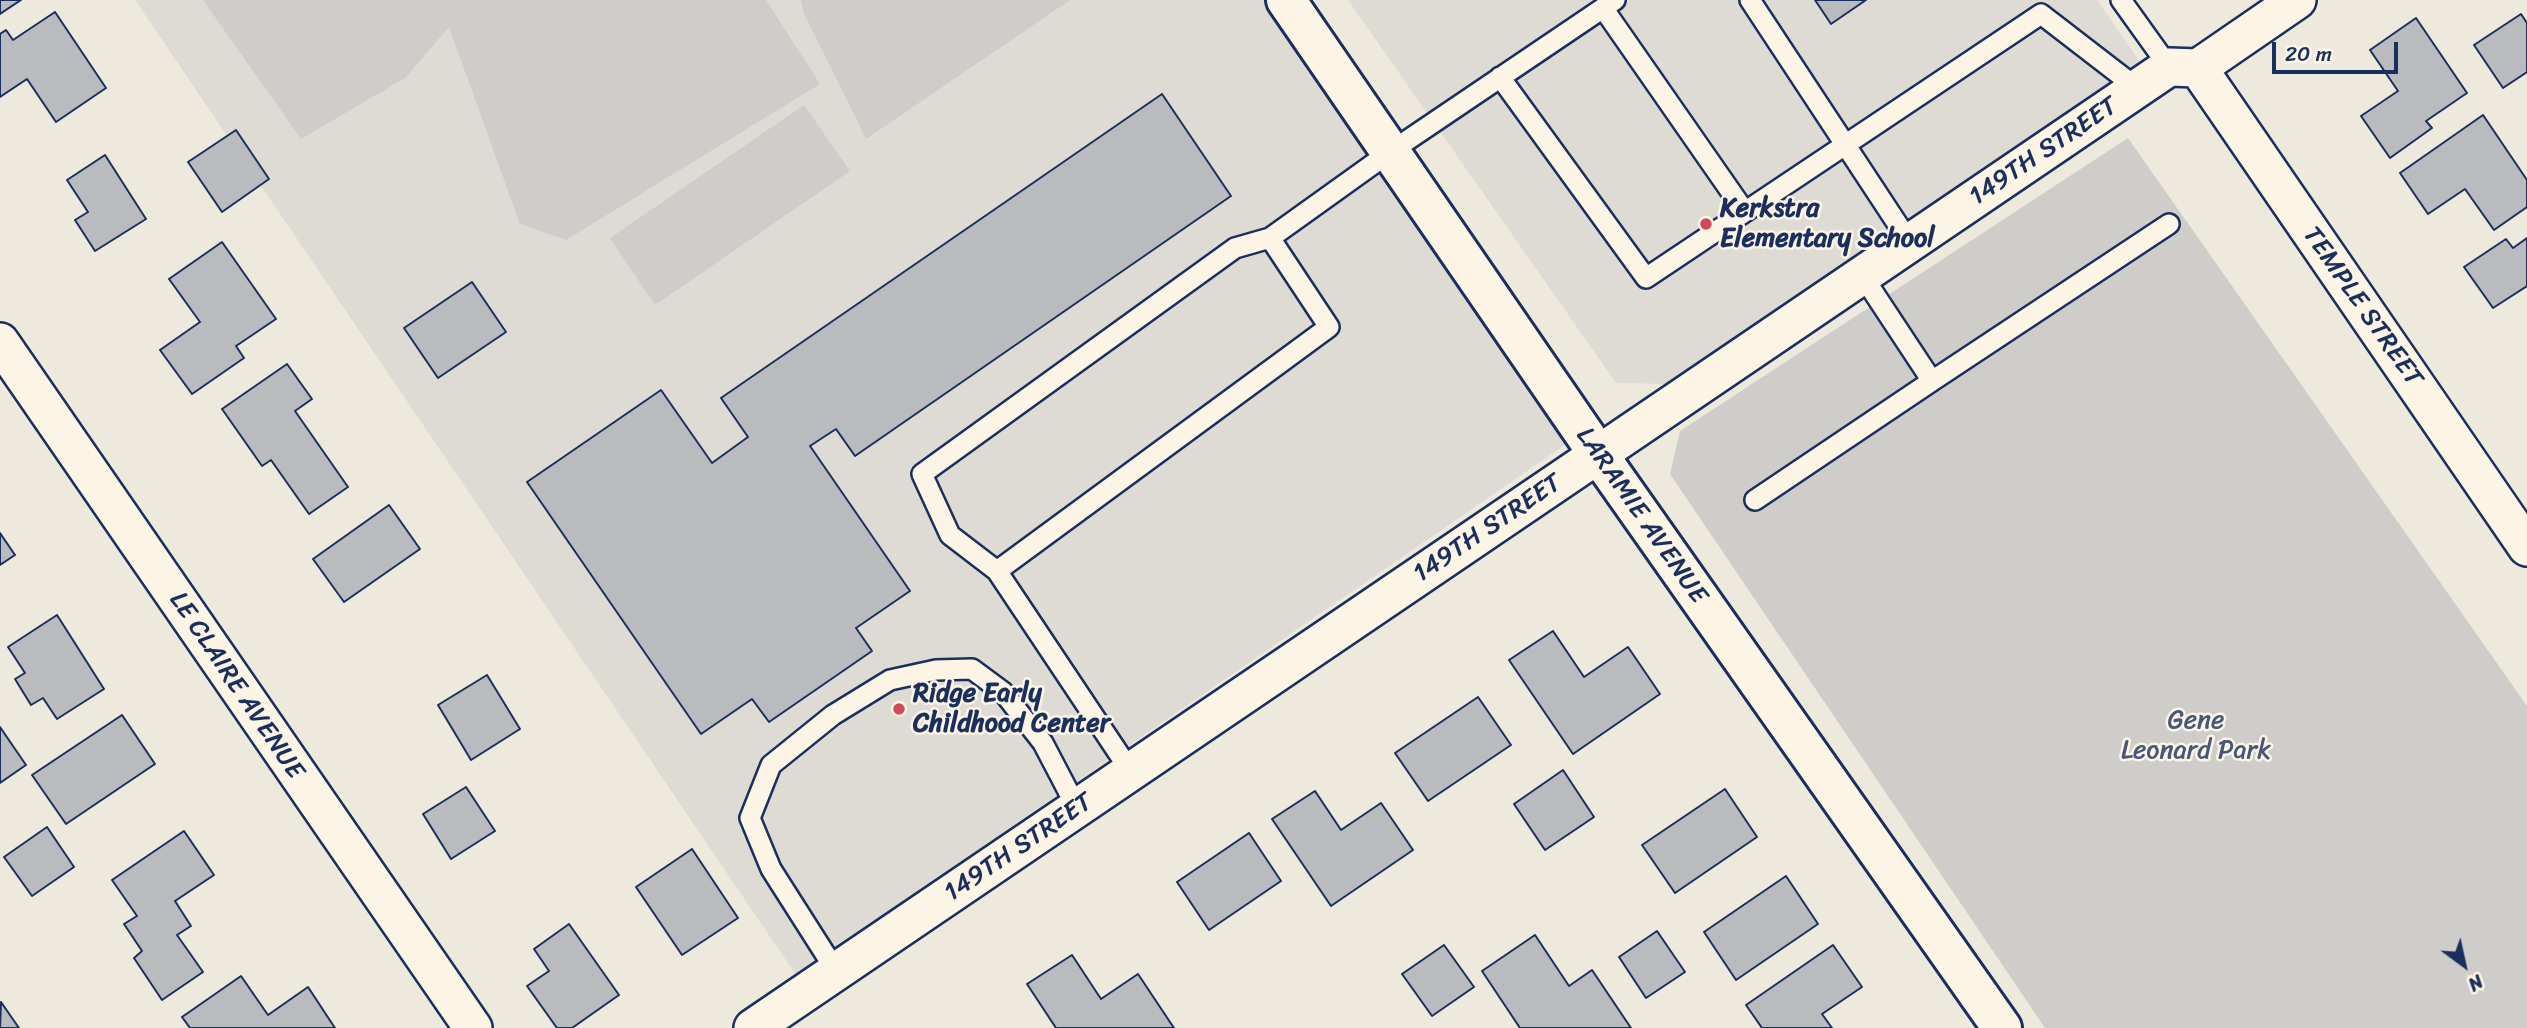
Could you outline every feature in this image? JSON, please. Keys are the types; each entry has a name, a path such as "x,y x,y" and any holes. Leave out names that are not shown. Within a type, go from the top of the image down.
{"street":[{"name":"LARAMIE AVENUE","path":"1286,0 1598,454 2002,1028"},
{"name":"149TH STREET","path":"753,1028 2137,88 2183,67 2297,0"},
{"name":"TEMPLE STREET","path":"2183,67 2527,547"},
{"name":"LE CLAIRE AVENUE","path":"0,342 474,1028"}],"lane":[{"path":"1750,0 1910,243"},
{"path":"2121,0 2183,67"},
{"path":"1131,772 997,571 950,535 922,474 1236,248 1270,238 1390,152 1609,4 1745,212"},
{"path":"1500,77 1646,278 2041,14 2137,88"},
{"path":"1755,500 2169,224"},
{"path":"997,571 1329,327 1270,238"},
{"path":"1862,275 1932,381"},
{"path":"836,971 771,869 750,818 771,765 834,715 890,680 936,670 972,669 1003,692 1043,743 1077,808"}],"shaded area":[{"name":"Ridge Early Childhood Center","path":"135,0 1266,0 1569,442 796,975"},
{"name":"Kerkstra Elementary School","path":"1348,0 2097,0 2143,66 1670,384 1616,383"}],"green space":[{"path":"203,0 766,0 820,84 566,240 520,224 449,27 405,78 301,139"},
{"path":"801,0 1070,0 866,139 803,11"},
{"path":"804,105 850,171 655,305 610,238"},
{"name":"Gene Leonard Park","path":"2128,138 2527,706 2527,1028 2045,1028 1670,474 1680,431"}],"building":[{"path":"0,0 21,0 0,14"},
{"path":"1815,0 1866,0 1831,24"},
{"path":"55,12 106,88 56,122 27,79 0,97 0,34 6,30 13,40"},
{"path":"2521,14 2527,23 2527,72 2503,88 2474,45"},
{"path":"2416,18 2467,93 2426,121 2432,128 2390,158 2361,116 2398,91 2370,50"},
{"path":"1162,94 1231,196 855,456 836,429 810,446 910,591 856,628 872,651 769,722 752,699 701,734 527,482 661,390 712,463 748,437 721,398"},
{"path":"2483,115 2527,180 2527,207 2494,230 2465,189 2428,214 2400,173"},
{"path":"236,130 269,179 222,212 188,162"},
{"path":"105,155 146,219 95,251 75,220 88,212 67,180"},
{"path":"2527,238 2527,286 2493,308 2464,267 2506,239 2513,248"},
{"path":"222,242 276,319 236,346 244,358 192,394 160,350 200,322 169,279"},
{"path":"472,282 506,332 438,378 404,328"},
{"path":"287,364 312,399 295,411 348,487 309,514 271,460 262,466 222,409"},
{"path":"389,505 420,549 344,602 313,559"},
{"path":"0,533 15,555 0,565"},
{"path":"57,615 104,689 57,719 43,698 31,705 15,679 25,673 8,647"},
{"path":"1553,631 1584,677 1628,647 1660,694 1573,754 1509,660"},
{"path":"487,675 520,729 471,760 438,705"},
{"path":"1478,697 1511,745 1428,801 1395,753"},
{"path":"122,715 155,764 66,824 32,775"},
{"path":"0,727 26,765 0,783"},
{"path":"1563,770 1594,817 1545,850 1514,804"},
{"path":"466,787 495,831 451,859 423,814"},
{"path":"1725,789 1757,837 1675,893 1642,845"},
{"path":"1315,791 1341,830 1381,803 1413,850 1331,906 1272,819"},
{"path":"47,827 74,867 32,896 4,857"},
{"path":"184,831 214,875 175,901 191,926 177,935 203,972 162,1000 134,958 142,951 124,924 137,916 112,880"},
{"path":"1249,833 1281,881 1209,930 1177,882"},
{"path":"692,849 738,918 682,955 636,887"},
{"path":"1786,876 1818,924 1736,980 1704,932"},
{"path":"569,924 619,995 572,1028 557,1028 527,986 549,971 534,949"},
{"path":"1657,931 1685,972 1646,998 1619,957"},
{"path":"1535,935 1569,986 1592,970 1631,1028 1520,1028 1482,971"},
{"path":"1444,945 1474,987 1432,1016 1402,974"},
{"path":"1833,945 1862,987 1822,1014 1832,1028 1762,1028 1746,1005"},
{"path":"1072,955 1101,999 1138,974 1174,1028 1056,1028 1027,984"},
{"path":"241,976 268,1015 308,987 335,1028 190,1028 182,1017"},
{"path":"1,1002 19,1028 0,1028"}],"place":[{"name":"Kerkstra Elementary School","path":"1706,224"},
{"name":"Ridge Early Childhood Center","path":"899,709"}]}
